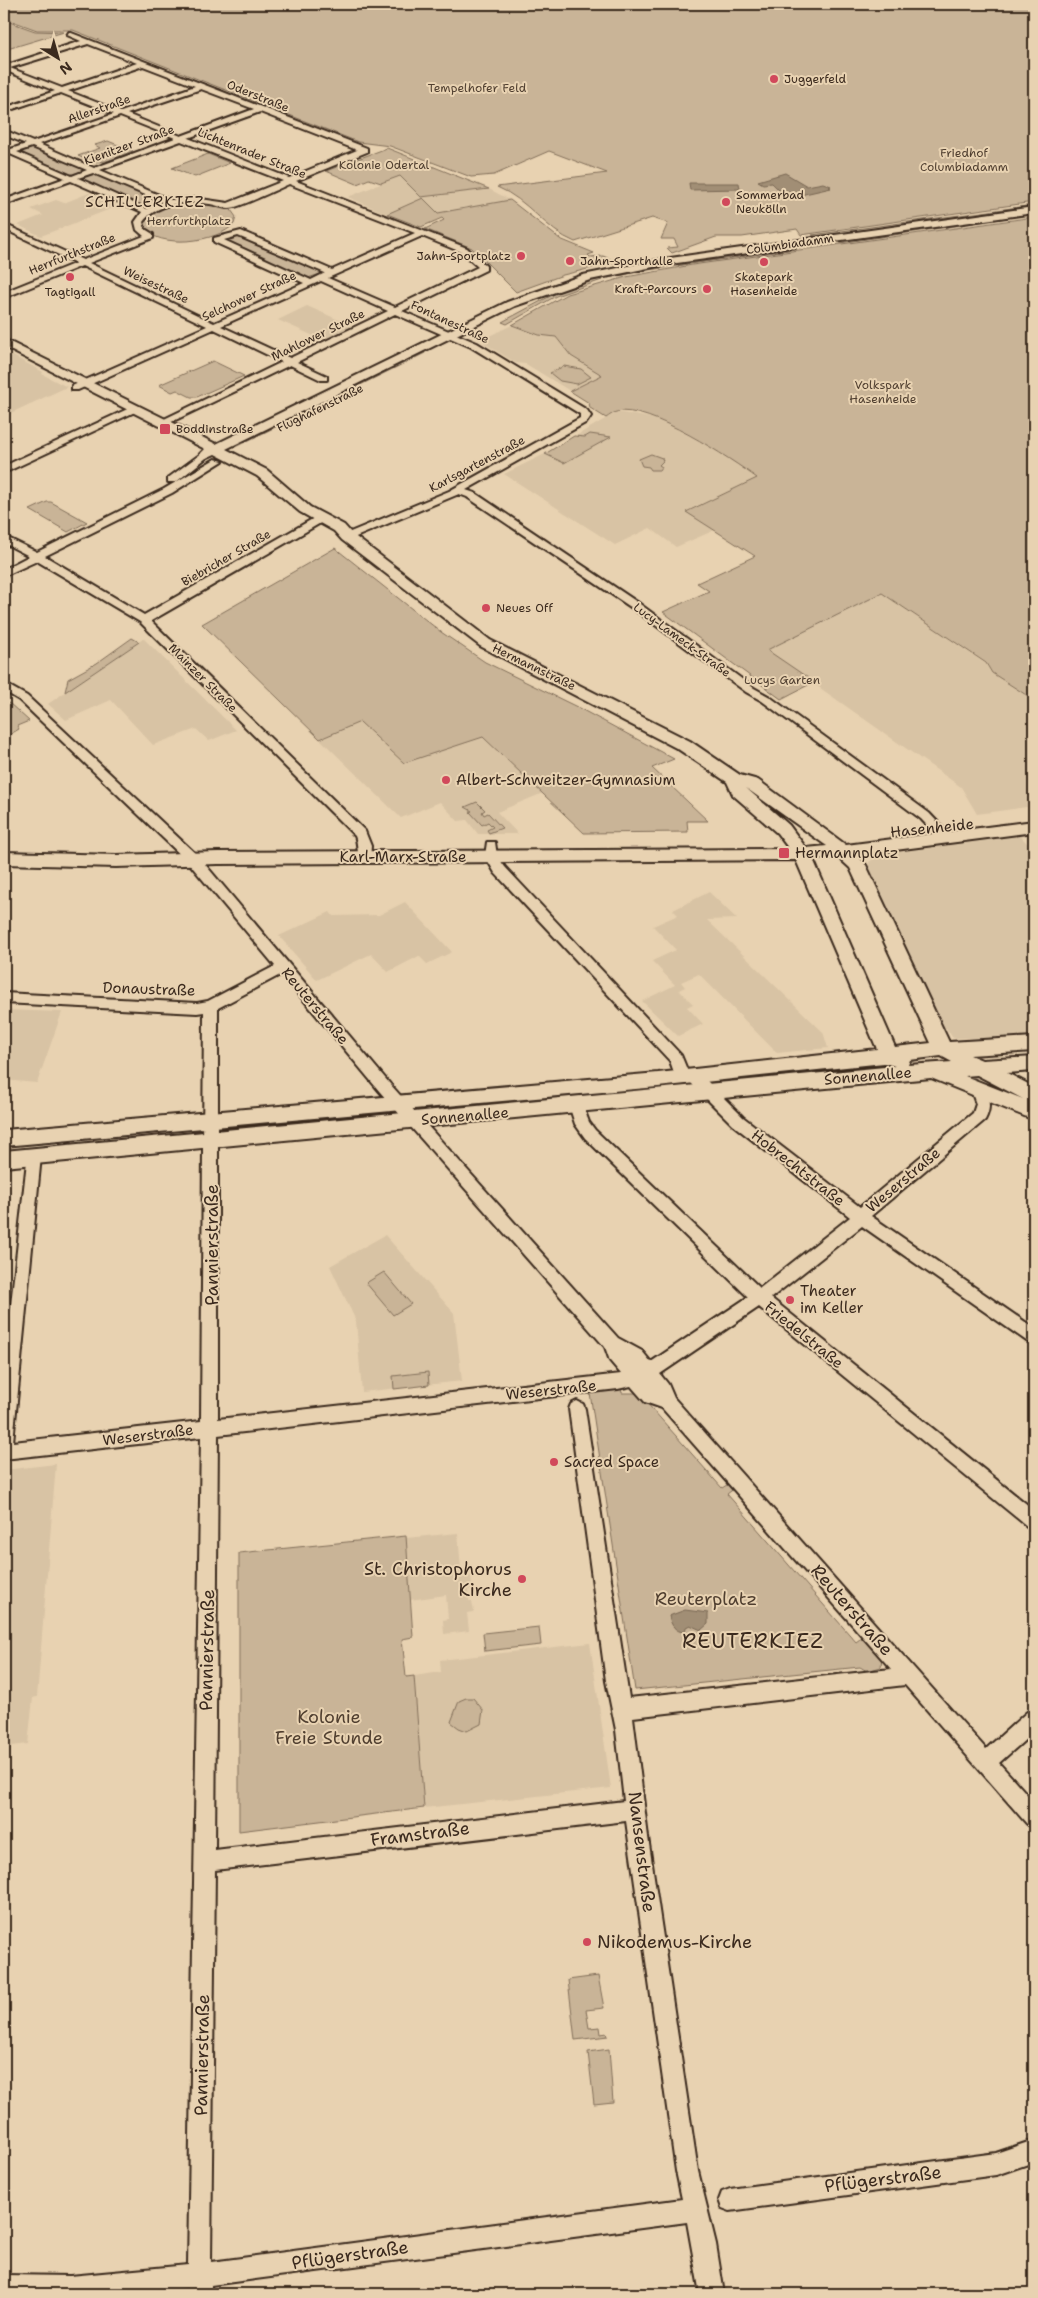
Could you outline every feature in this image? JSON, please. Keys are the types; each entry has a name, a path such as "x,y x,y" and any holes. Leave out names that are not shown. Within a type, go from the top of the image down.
{"main road":[{"name":"Columbiadamm","path":"455,336 521,300 592,276 643,265 1034,210"},
{"name":"Flughafenstraße","path":"216,455 455,336"},
{"name":"Hermannstraße","path":"4,342 80,385 216,455"},
{"name":"Hermannstraße","path":"4,349 80,385"},
{"name":"Hermannstraße","path":"130,411 163,423 269,488 281,491 320,520 327,530 334,535 347,537 485,643 684,745 734,779 752,784 837,846"},
{"name":"Hermannstraße","path":"734,779 739,791 778,824 798,848"},
{"name":"Hasenheide","path":"837,846 942,832 1034,815"},
{"name":"Hasenheide","path":"942,832 1034,826"},
{"path":"837,846 857,865 943,1049 1033,1105 977,1088 890,1057 798,848 837,846"},
{"name":"Karl-Marx-Straße","path":"4,849 187,853 798,848"},
{"name":"Karl-Marx-Straße","path":"4,858 116,861 187,853"},
{"path":"890,1057 943,1049 1033,1046"},
{"path":"927,1071 943,1049"},
{"name":"Sonnenallee","path":"4,1159 160,1146 213,1130 398,1104 890,1057"},
{"path":"927,1071 1034,1064"},
{"name":"Sonnenallee","path":"4,1138 161,1124 213,1130 414,1121 927,1071"},
{"path":"160,1146 161,1124"}],"street":[{"name":"Oderstraße","path":"69,34 134,59 136,62 144,63 364,150 291,181"},
{"path":"4,68 89,41"},
{"path":"4,110 144,63"},
{"name":"Lichtenrader Straße","path":"4,68 466,251 484,270"},
{"name":"Allerstraße","path":"6,151 33,144 202,86"},
{"name":"Kienitzer Straße","path":"4,203 261,109"},
{"path":"4,132 170,203"},
{"path":"6,151 148,212 170,203 203,200 229,206 291,181"},
{"name":"Herrfurthstraße","path":"4,295 150,236 142,231 139,225 141,218 148,212"},
{"name":"Weisestraße","path":"4,226 324,378"},
{"path":"309,282 217,240 238,233 332,273"},
{"name":"Selchower Straße","path":"80,385 422,233"},
{"name":"Mahlower Straße","path":"163,423 484,270"},
{"name":"Fontanestraße","path":"320,278 455,336 584,412 586,416"},
{"path":"4,470 130,411"},
{"name":"Karlsgartenstraße","path":"347,537 458,490 584,420 586,416"},
{"name":"Flughafenstraße","path":"156,496 179,474 216,455"},
{"name":"Flughafenstraße","path":"4,573 156,496 168,492 216,455"},
{"name":"Lucy-Lameck-Straße","path":"458,490 472,495 630,602 750,690 766,699 942,832"},
{"name":"Biebricher Straße","path":"144,620 320,520"},
{"name":"Mainzer Straße","path":"4,539 144,620 361,834 365,852"},
{"name":"Reuterstraße","path":"7,691 23,698 187,853 398,1104 612,1343 616,1356 642,1375 650,1397 668,1403 1034,1817"},
{"name":"Hobrechtstraße","path":"491,851 500,870 676,1059 687,1076 709,1092 774,1150 860,1216 1034,1337"},
{"name":"Donaustraße","path":"4,998 197,1008 211,1005 283,968"},
{"name":"Pannierstraße","path":"199,2285 213,1130 211,1005"},
{"name":"Weserstraße","path":"4,1450 618,1382 642,1375 760,1299 837,1235 849,1229 860,1216 980,1116 983,1104 977,1088"},
{"name":"Friedelstraße","path":"576,1105 582,1124 590,1134 760,1299 1034,1521"},
{"path":"4,1450 33,1156"},
{"name":"Nansenstraße","path":"578,1409 687,2171 704,2244 712,2294"},
{"path":"621,1709 882,1680 908,1675"},
{"path":"986,1762 1034,1719"},
{"name":"Framstraße","path":"205,1860 636,1810"},
{"name":"Pflügerstraße","path":"730,2200 996,2164 1034,2151"},
{"name":"Pflügerstraße","path":"4,2288 31,2286 70,2288 199,2285 696,2209"}],"shaded area":[{"path":"785,173 807,186 823,183 831,186 829,187 831,188 787,198 772,183 763,184 758,181"},
{"path":"400,176 421,197 489,189 510,200 438,213 423,198 387,214 348,197"},
{"path":"689,183 739,183 740,189 690,190"},
{"path":"89,193 118,206 41,236 18,225 43,215 31,209 56,200 64,203"},
{"path":"307,306 355,327 325,341 278,320"},
{"path":"512,325 539,335 556,337 571,356 602,375 570,391 526,364 516,363 484,343 485,338"},
{"path":"4,351 43,372 42,374 67,387 4,416"},
{"path":"617,412 658,419 728,456 758,479 686,511 715,530 676,547 650,528 615,545 504,474 545,454"},
{"path":"882,593 986,664 992,673 1034,700 1034,806 977,814 961,787 766,650"},
{"path":"143,638 236,730 209,741 196,729 153,745 111,700 66,720 48,704"},
{"name":"Albert-Schweitzer-Gymnasium","path":"360,722 404,763 483,737 543,793 497,812 518,834 478,834 467,820 458,821 440,802 401,818 320,739"},
{"path":"1018,834 1034,850 1034,1037 983,1040 982,1038 953,1038 946,1028 941,1029 866,868 869,867 869,862 876,857 874,854"},
{"path":"709,892 737,919 707,920 823,1032 828,1048 777,1053 699,974 681,982 685,987 679,990 693,1004 687,1007 703,1024 678,1036 642,1001 675,985 652,961 676,950 653,926 678,915 673,910"},
{"path":"405,902 452,952 427,964 419,956 388,972 371,954 317,980 279,936 330,912 333,916 379,915"},
{"path":"4,1010 62,1012 37,1083 4,1080"},
{"path":"385,1235 454,1313 462,1381 362,1392 356,1321 330,1266"},
{"path":"56,1464 37,1697 33,1698 28,1744 4,1747 4,1470"},
{"path":"458,1533 461,1570 471,1570 472,1589 468,1590 469,1601 472,1601 474,1612 467,1613 469,1631 444,1634 443,1620 448,1619 446,1595 410,1600 406,1538"},
{"path":"685,1610 708,1613 708,1624 701,1630 690,1625 686,1627 685,1632 676,1629 672,1625 669,1616"},
{"path":"590,1643 611,1788 424,1808 414,1676 441,1672 440,1660"}],"green space":[{"name":"Tempelhofer Feld","path":"4,4 1034,4 1034,202 801,235 797,229 742,237 716,237 672,253 667,248 678,247 674,239 661,239 668,223 652,218 575,242 564,237 518,199 497,187 607,173 549,151 494,175 471,177 390,146 358,142 73,30 37,30 4,18"},
{"path":"4,20 35,31 64,32 4,50"},
{"path":"108,141 133,151 100,162 86,160 78,156 100,148 95,145"},
{"path":"33,147 86,170 68,175 18,153"},
{"name":"Kolonie Odertal","path":"387,148 489,189 421,197 400,176 381,183 369,179 357,184 326,171"},
{"path":"208,154 230,163 195,177 172,168"},
{"path":"95,173 164,202 145,209 79,179"},
{"path":"423,198 438,213 510,200 560,239 594,253 588,255 590,257 603,256 617,262 563,275 516,292 472,248 425,229 444,220 442,218 421,227 387,214"},
{"name":"Herrfurthplatz","path":"198,202 229,207 236,217 234,224 215,235 188,241 161,239 143,227 145,216 161,207"},
{"path":"1034,205 818,237 812,235"},
{"path":"1034,214 840,243 838,241 842,241"},
{"name":"Volkspark Hasenheide","path":"1034,217 1034,700 992,673 986,663 882,593 767,650 814,682 781,699 663,612 709,591 697,583 755,556 686,512 757,478 689,435 648,416 630,412 616,412 606,418 590,408 589,403 570,391 602,375 571,356 556,337 539,335 512,325 567,294 626,277 692,265"},
{"path":"235,234 323,271 323,273 305,279 221,240"},
{"path":"794,248 796,249 648,270 608,278 606,276"},
{"path":"597,279 602,280 556,296 507,324 502,322 556,293"},
{"path":"423,351 425,353 235,447 231,445"},
{"path":"213,361 244,376 197,397 191,397 177,390 172,392 159,385"},
{"path":"564,366 581,369 591,377 577,384 560,381 550,373"},
{"path":"590,434 611,437 564,463 545,454 574,436 585,437"},
{"path":"651,454 662,458 663,461 659,465 662,467 660,470 651,470 649,467 642,466 639,459"},
{"path":"51,502 87,522 68,532 30,510"},
{"path":"335,548 441,632 485,662 577,707 674,759 652,768 708,821 687,821 688,832 584,833 483,737 404,763 360,722 320,739 202,624"},
{"path":"132,638 139,642 65,692 68,679 97,663"},
{"path":"9,703 29,721 17,726 19,729 4,738 4,706"},
{"path":"477,802 485,810 482,812 484,815 488,813 502,828 489,833 487,830 493,827 488,822 482,825 470,812 472,811 465,807"},
{"path":"683,1083 685,1088 427,1112 432,1109 533,1097"},
{"path":"384,1272 411,1304 393,1315 366,1283"},
{"path":"428,1372 429,1385 394,1389 393,1376"},
{"name":"Reuterplatz","path":"621,1389 622,1393 638,1393 722,1488 730,1483 735,1488 727,1494 856,1642 864,1636 882,1656 881,1667 867,1671 860,1667 635,1690 590,1393"},
{"name":"Kolonie Freie Stunde","path":"406,1536 413,1637 402,1639 406,1677 414,1676 424,1808 239,1831 239,1553"},
{"path":"539,1627 541,1645 485,1651 483,1633"},
{"path":"473,1698 483,1710 481,1724 467,1731 451,1722 459,1701"},
{"path":"598,1976 604,2008 586,2010 589,2028 600,2027 601,2034 607,2033 608,2036 575,2040 568,1980"},
{"path":"609,2049 613,2102 594,2104 588,2052"}],"place":[{"name":"Juggerfeld","path":"774,79"},
{"name":"Sommerbad Neukölln","path":"726,202"},
{"name":"Jahn-Sportplatz","path":"521,256"},
{"name":"Jahn-Sporthalle","path":"570,261"},
{"name":"Skatepark Hasenheide","path":"764,262"},
{"name":"Tagtigall","path":"70,277"},
{"name":"Kraft-Parcours","path":"707,289"},
{"name":"Boddinstraße","path":"165,429"},
{"name":"Neues Off","path":"486,608"},
{"name":"Albert-Schweitzer-Gymnasium","path":"446,780"},
{"name":"Hermannplatz","path":"784,853"},
{"name":"Theater im Keller","path":"790,1300"},
{"name":"Sacred Space","path":"554,1462"},
{"name":"St. Christophorus Kirche","path":"522,1579"},
{"name":"Nikodemus-Kirche","path":"587,1942"}],"district":[{"name":"SCHILLERKIEZ","path":"145,202"},
{"name":"REUTERKIEZ","path":"753,1641"}],"park label":[{"name":"Friedhof Columbiadamm","path":"964,160"},
{"name":"Lucys Garten","path":"782,680"}]}
